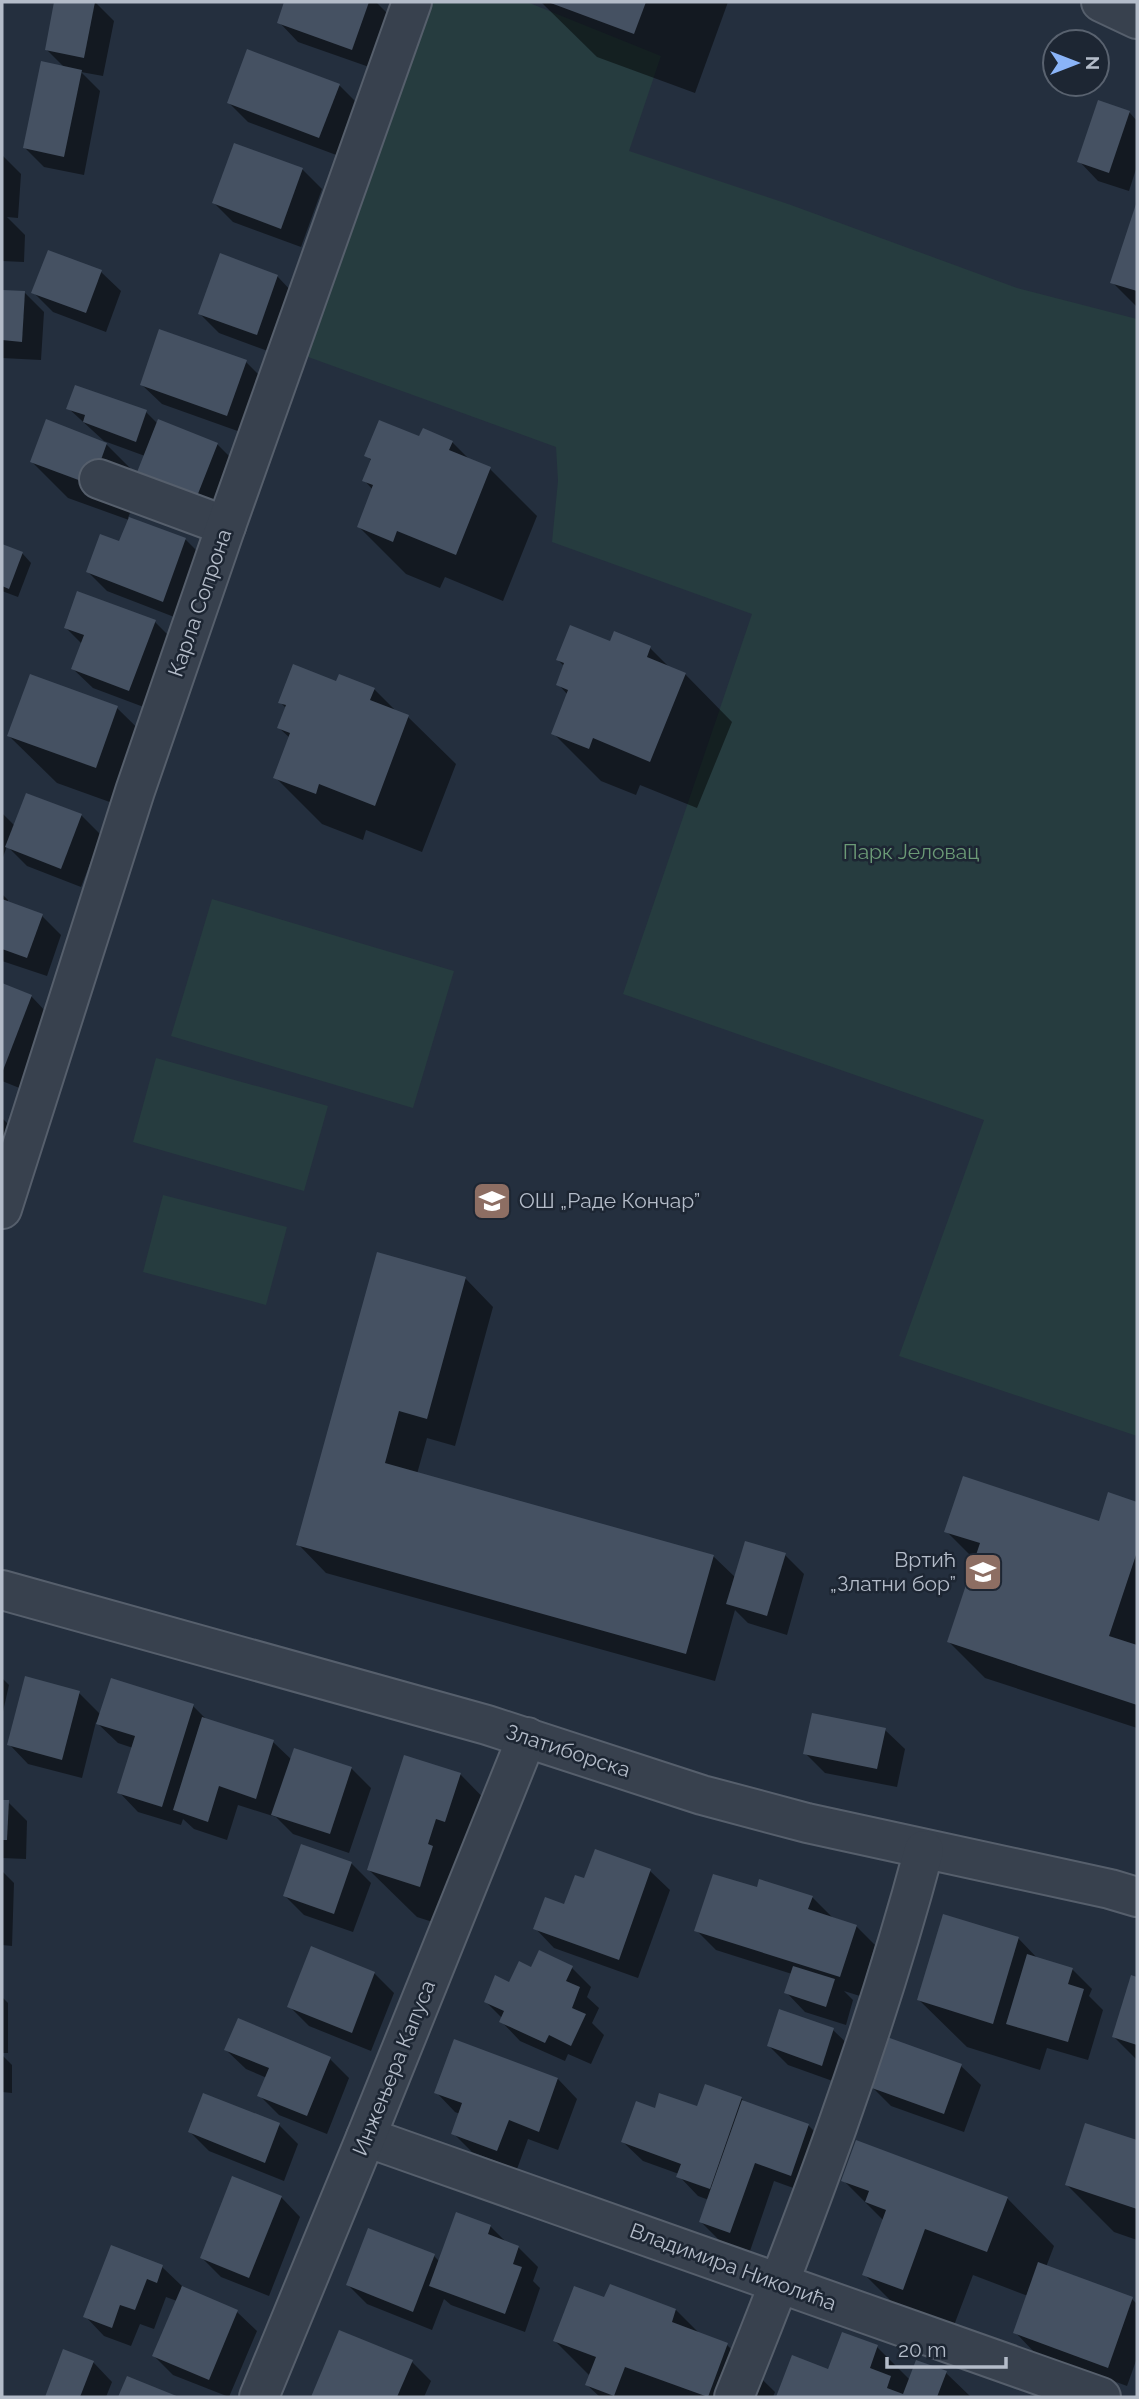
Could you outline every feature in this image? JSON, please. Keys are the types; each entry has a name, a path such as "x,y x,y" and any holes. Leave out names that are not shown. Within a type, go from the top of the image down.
{"street":[{"name":"Карла Сопрона","path":"2,1209 135,791 412,2"},
{"path":"1101,2 1137,19"},
{"path":"99,479 226,526"},
{"name":"Златиборска","path":"2,1590 527,1737 702,1795 807,1823 1137,1897"},
{"name":"Инжењера Капуса","path":"259,2397 527,1737"},
{"path":"734,2397 780,2284 866,2046 924,1850"},
{"name":"Владимира Николића","path":"366,2137 1101,2397"}],"green space":[{"name":"Парк Јеловац","path":"412,2 527,2 661,56 629,151 791,205 1017,288 1137,319 1137,1436 899,1356 984,1120 623,994 752,614 552,542 558,481 556,447 289,350"},
{"path":"212,899 454,971 413,1108 171,1036"},
{"path":"156,1058 328,1106 304,1191 133,1142"},
{"path":"163,1195 287,1227 266,1305 143,1272"}],"building":[{"path":"54,2 95,2 84,58 45,50"},
{"path":"284,2 369,2 352,50 277,23"},
{"path":"548,2 646,2 634,34"},
{"path":"247,49 340,84 319,138 227,103"},
{"path":"41,61 82,70 64,157 23,148"},
{"path":"1098,100 1130,111 1109,173 1077,162"},
{"path":"234,143 303,168 281,229 212,203"},
{"path":"1137,201 1137,291 1110,283"},
{"path":"48,250 102,270 86,313 31,293"},
{"path":"220,253 278,275 257,335 198,314"},
{"path":"2,290 25,291 22,342 2,340"},
{"path":"159,329 247,360 227,416 140,385"},
{"path":"75,385 147,410 136,442 83,422 85,415 66,409"},
{"path":"46,419 107,443 92,485 30,462"},
{"path":"158,419 218,443 192,509 132,485"},
{"path":"379,420 419,436 423,428 453,441 449,450 491,467 456,555 397,531 393,542 357,527 373,485 362,481 371,459 364,456"},
{"path":"129,517 186,538 163,602 86,572 100,534 119,541"},
{"path":"2,544 23,552 9,589 2,586"},
{"path":"77,591 156,620 129,691 71,669 84,635 64,628"},
{"path":"570,625 610,641 614,631 651,646 647,657 686,673 650,762 593,738 589,749 551,734 568,690 556,685 564,663 556,660"},
{"path":"293,664 336,681 339,674 375,688 370,700 409,715 375,806 319,784 316,794 273,778 290,733 277,728 286,705 278,703"},
{"path":"30,674 118,706 96,768 7,736"},
{"path":"26,793 82,814 61,869 5,847"},
{"path":"2,899 43,914 27,958 2,949"},
{"path":"2,983 32,995 2,1073"},
{"path":"377,1252 466,1277 427,1419 399,1411 385,1463 714,1555 686,1654 296,1545"},
{"path":"963,1476 1099,1521 1108,1492 1137,1502 1137,1552 1109,1636 1137,1645 1137,1705 947,1642 980,1543 944,1532"},
{"path":"745,1541 786,1553 767,1616 726,1604"},
{"path":"25,1676 80,1691 62,1760 7,1745"},
{"path":"111,1678 194,1704 162,1807 117,1793 135,1736 96,1724"},
{"path":"812,1713 886,1728 877,1769 803,1754"},
{"path":"202,1717 274,1740 256,1799 219,1786 208,1822 173,1810"},
{"path":"294,1748 352,1767 330,1834 271,1815"},
{"path":"404,1755 461,1773 445,1822 436,1819 428,1844 433,1846 420,1887 367,1870"},
{"path":"2,1800 9,1800 7,1840 2,1840"},
{"path":"301,1844 352,1862 334,1914 283,1896"},
{"path":"595,1849 651,1869 619,1960 533,1929 545,1897 564,1904 575,1875 584,1878"},
{"path":"713,1874 757,1887 759,1879 813,1896 808,1909 857,1925 840,1977 694,1931"},
{"path":"943,1914 1019,1937 993,2024 917,2000"},
{"path":"311,1946 375,1972 352,2033 287,2007"},
{"path":"539,1950 573,1966 566,1981 580,1987 572,2008 586,2014 571,2046 549,2035 545,2043 499,2022 504,2011 484,2002 495,1975 509,1982 519,1961 531,1967"},
{"path":"1027,1954 1073,1968 1068,1984 1084,1989 1068,2042 1006,2024"},
{"path":"793,1966 835,1979 826,2007 784,1993"},
{"path":"1131,1975 1137,1977 1137,2045 1112,2037"},
{"path":"779,2009 834,2028 822,2066 767,2046"},
{"path":"238,2018 331,2057 307,2116 257,2096 269,2068 224,2050"},
{"path":"887,2037 962,2064 944,2114 869,2087"},
{"path":"454,2039 558,2078 539,2132 509,2120 497,2151 451,2134 462,2103 434,2093"},
{"path":"705,2084 742,2097 710,2189 676,2177 681,2164 621,2142 636,2101 655,2108 659,2093 697,2106"},
{"path":"203,2093 280,2123 265,2163 188,2132"},
{"path":"742,2100 809,2124 791,2176 755,2163 730,2233 699,2222"},
{"path":"1085,2123 1137,2140 1137,2209 1065,2185"},
{"path":"856,2140 1008,2197 987,2252 925,2229 903,2290 862,2275 886,2210 865,2202 869,2191 841,2181"},
{"path":"232,2176 282,2196 249,2278 200,2258"},
{"path":"456,2212 491,2225 488,2234 519,2246 513,2264 522,2267 505,2314 429,2286"},
{"path":"368,2228 435,2254 413,2312 346,2285"},
{"path":"111,2245 163,2265 157,2283 147,2279 135,2310 120,2305 112,2328 83,2317"},
{"path":"1038,2262 1133,2297 1108,2368 1013,2333"},
{"path":"610,2284 676,2309 672,2322 728,2343 708,2397 625,2367 614,2396 585,2385 596,2357 553,2341 574,2286 604,2297"},
{"path":"182,2286 238,2310 209,2380 152,2356"},
{"path":"339,2330 413,2360 397,2397 311,2397"},
{"path":"842,2332 878,2345 870,2368 891,2376 887,2388 903,2394 916,2360 947,2371 937,2397 776,2397 792,2355 828,2369"},
{"path":"63,2349 94,2361 80,2397 45,2397"},
{"path":"127,2376 179,2397 118,2397"}],"place":[{"name":"ОШ „Раде Кончар”","path":"492,1201"},
{"name":"Вртић „Златни бор”","path":"983,1572"}]}
